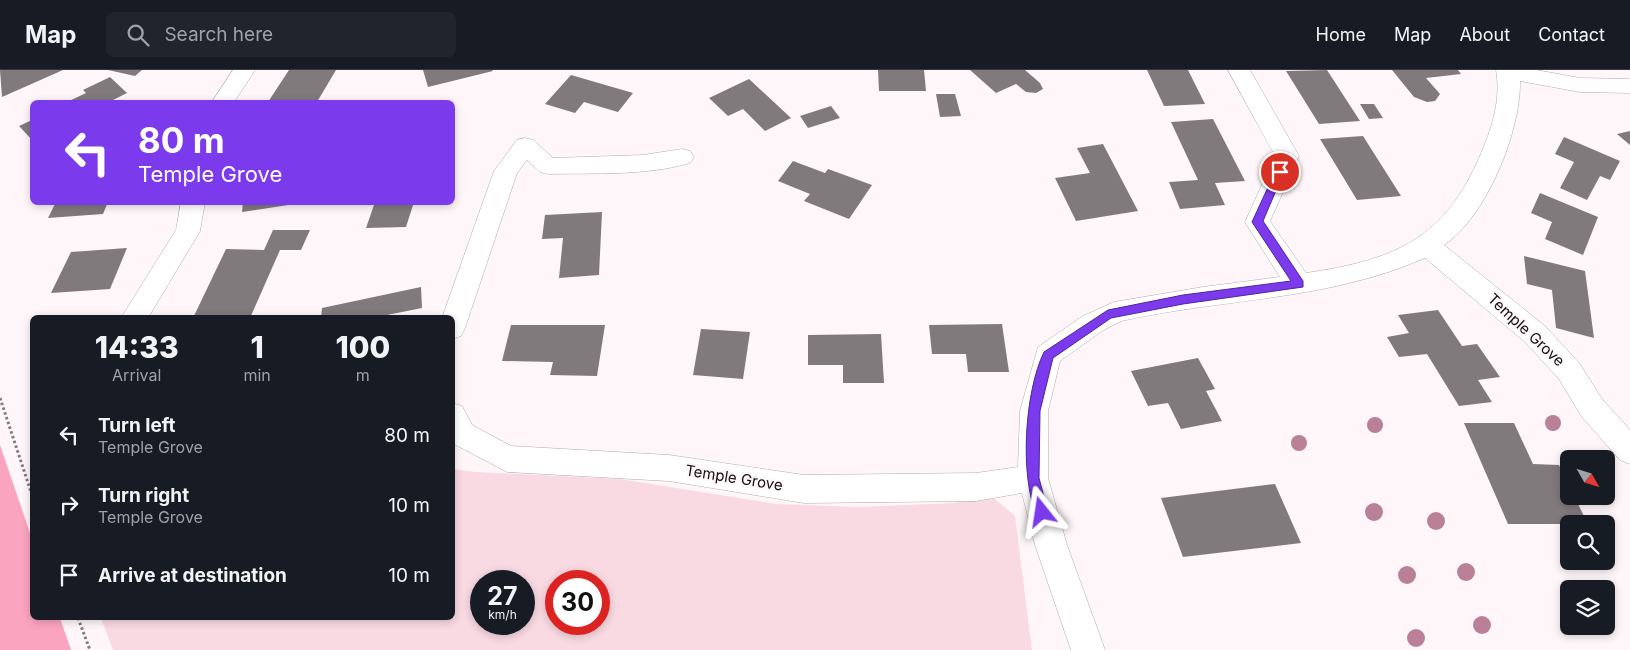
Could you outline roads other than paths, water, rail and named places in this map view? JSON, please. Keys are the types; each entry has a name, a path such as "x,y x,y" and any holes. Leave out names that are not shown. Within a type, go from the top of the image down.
{"street":[{"path":"224,100 244,70"},
{"path":"1239,70 1287,156 1257,222 1299,284"},
{"path":"1088,650 1051,545 1033,478 1034,411 1048,355 1108,314 1183,300 1299,284 1384,266 1427,246 1458,217 1475,191 1490,160 1503,129 1508,102 1507,71 1580,84 1630,86"},
{"path":"455,319 506,171 525,146 548,166 643,163 682,158"},
{"path":"136,315 188,231 193,205"},
{"name":"Temple Grove","path":"1427,246 1534,334 1569,371 1592,408 1630,451"},
{"name":"Temple Grove","path":"455,421 462,434 506,459 670,468 804,489 976,487 1033,478"}]}
